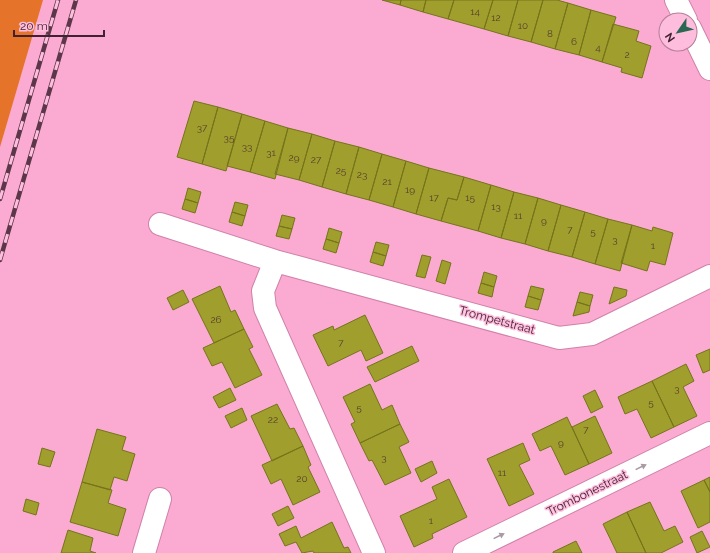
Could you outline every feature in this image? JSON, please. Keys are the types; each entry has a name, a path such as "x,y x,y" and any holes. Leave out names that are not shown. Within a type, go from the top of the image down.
{"street":[{"path":"676,0 682,12"},
{"path":"698,44 710,69"},
{"name":"Trompetstraat","path":"160,224 275,261 559,338 592,334 710,276"},
{"path":"275,261 263,291 265,308 374,553"},
{"name":"Trombonestraat","path":"464,553 710,433"},
{"path":"144,553 160,499"}],"shaded area":[{"path":"0,0 43,0 0,147"}],"building":[{"path":"382,0 401,0 400,5"},
{"path":"401,0 426,0 423,12 400,5"},
{"path":"426,0 454,0 448,19 423,12"},
{"path":"454,0 493,0 484,29 448,19"},
{"path":"493,0 518,0 508,36 484,29"},
{"path":"518,0 543,0 531,42 508,36"},
{"path":"543,0 557,0 568,3 555,49 531,42"},
{"path":"568,3 591,10 579,55 555,49"},
{"path":"591,10 616,17 602,62 579,55"},
{"path":"613,24 639,31 636,41 651,46 642,78 621,72 622,68 602,62"},
{"path":"194,101 218,107 202,164 177,157"},
{"path":"218,107 242,114 226,171 202,164"},
{"path":"242,114 265,121 250,172 227,166"},
{"path":"265,121 288,128 275,179 250,172"},
{"path":"288,128 312,134 299,180 275,174"},
{"path":"312,134 335,141 322,187 299,180"},
{"path":"335,141 359,147 346,194 322,187"},
{"path":"359,147 382,154 369,200 346,194"},
{"path":"382,154 406,161 393,207 369,200"},
{"path":"406,161 429,168 416,214 393,207"},
{"path":"429,168 464,177 457,200 448,198 441,221 416,214"},
{"path":"464,177 491,185 478,231 441,221 448,198 457,200"},
{"path":"491,185 514,192 501,238 478,231"},
{"path":"188,188 201,192 198,203 185,199"},
{"path":"514,192 538,198 525,244 501,238"},
{"path":"538,198 561,205 548,251 525,244"},
{"path":"185,199 198,203 195,213 182,209"},
{"path":"235,202 248,205 245,216 232,212"},
{"path":"561,205 585,212 572,257 548,251"},
{"path":"232,212 245,216 242,226 229,222"},
{"path":"585,212 608,219 595,264 572,257"},
{"path":"282,215 295,218 292,229 279,226"},
{"path":"608,219 632,225 620,271 595,264"},
{"path":"632,225 652,231 653,227 673,233 665,265 650,261 647,271 621,263"},
{"path":"279,226 292,229 289,239 276,236"},
{"path":"329,228 342,232 339,243 326,239"},
{"path":"326,239 339,243 336,253 323,249"},
{"path":"376,242 389,245 386,256 373,252"},
{"path":"373,252 386,256 383,266 370,262"},
{"path":"422,255 431,257 425,278 416,276"},
{"path":"442,260 451,263 445,284 436,281"},
{"path":"484,272 497,276 494,287 481,283"},
{"path":"481,283 494,287 492,297 478,293"},
{"path":"220,286 231,312 235,310 244,329 214,343 192,299"},
{"path":"531,286 544,289 541,300 528,296"},
{"path":"614,287 627,290 626,296 609,304"},
{"path":"183,290 189,302 173,310 167,298"},
{"path":"580,292 593,295 590,306 577,302"},
{"path":"528,296 541,300 538,310 525,307"},
{"path":"577,302 590,306 589,312 573,316"},
{"path":"365,315 383,353 366,361 361,350 328,366 313,335 333,326 334,330"},
{"path":"244,329 253,347 249,349 262,375 235,388 222,362 212,366 203,348"},
{"path":"412,346 419,361 375,382 367,367"},
{"path":"710,349 710,370 703,373 696,355"},
{"path":"686,364 694,381 683,387 697,416 674,427 652,381"},
{"path":"652,381 674,427 651,438 637,409 625,414 618,397"},
{"path":"370,384 382,410 392,405 400,424 360,443 351,424 355,422 343,397"},
{"path":"230,388 236,400 219,408 213,397"},
{"path":"595,390 603,407 591,413 583,396"},
{"path":"277,404 290,429 294,428 303,446 272,461 251,416"},
{"path":"242,408 247,420 231,428 225,416"},
{"path":"595,416 612,453 589,464 572,427"},
{"path":"567,417 589,464 565,475 551,446 540,451 532,434"},
{"path":"400,424 409,442 399,447 411,473 385,485 372,460 369,461 360,443"},
{"path":"97,429 126,437 122,450 135,454 127,481 114,477 110,490 82,482"},
{"path":"523,443 530,460 519,465 534,494 509,506 487,459"},
{"path":"303,446 311,465 308,467 320,492 293,505 281,479 271,484 262,465"},
{"path":"42,448 55,452 50,467 38,464"},
{"path":"432,461 437,473 421,482 415,469"},
{"path":"710,477 710,492 704,480"},
{"path":"449,479 467,517 432,534 433,538 414,547 400,516 437,499 432,487"},
{"path":"704,480 710,492 710,522 698,528 681,491"},
{"path":"82,482 112,490 108,503 126,509 118,536 70,522"},
{"path":"26,499 39,503 36,515 23,511"},
{"path":"650,502 664,531 675,526 683,542 661,553 646,553 627,512"},
{"path":"288,506 294,518 278,526 272,514"},
{"path":"627,512 646,553 617,553 603,524"},
{"path":"332,522 344,548 348,547 351,553 314,553 313,551 302,553 296,542 285,546 279,534 296,526 301,538"},
{"path":"68,530 93,538 90,551 96,553 61,553"},
{"path":"702,531 710,547 697,553 690,537"},
{"path":"576,541 582,553 553,553 553,552"}],"railway":[{"path":"0,199 58,0"},
{"path":"0,260 76,0"}]}
